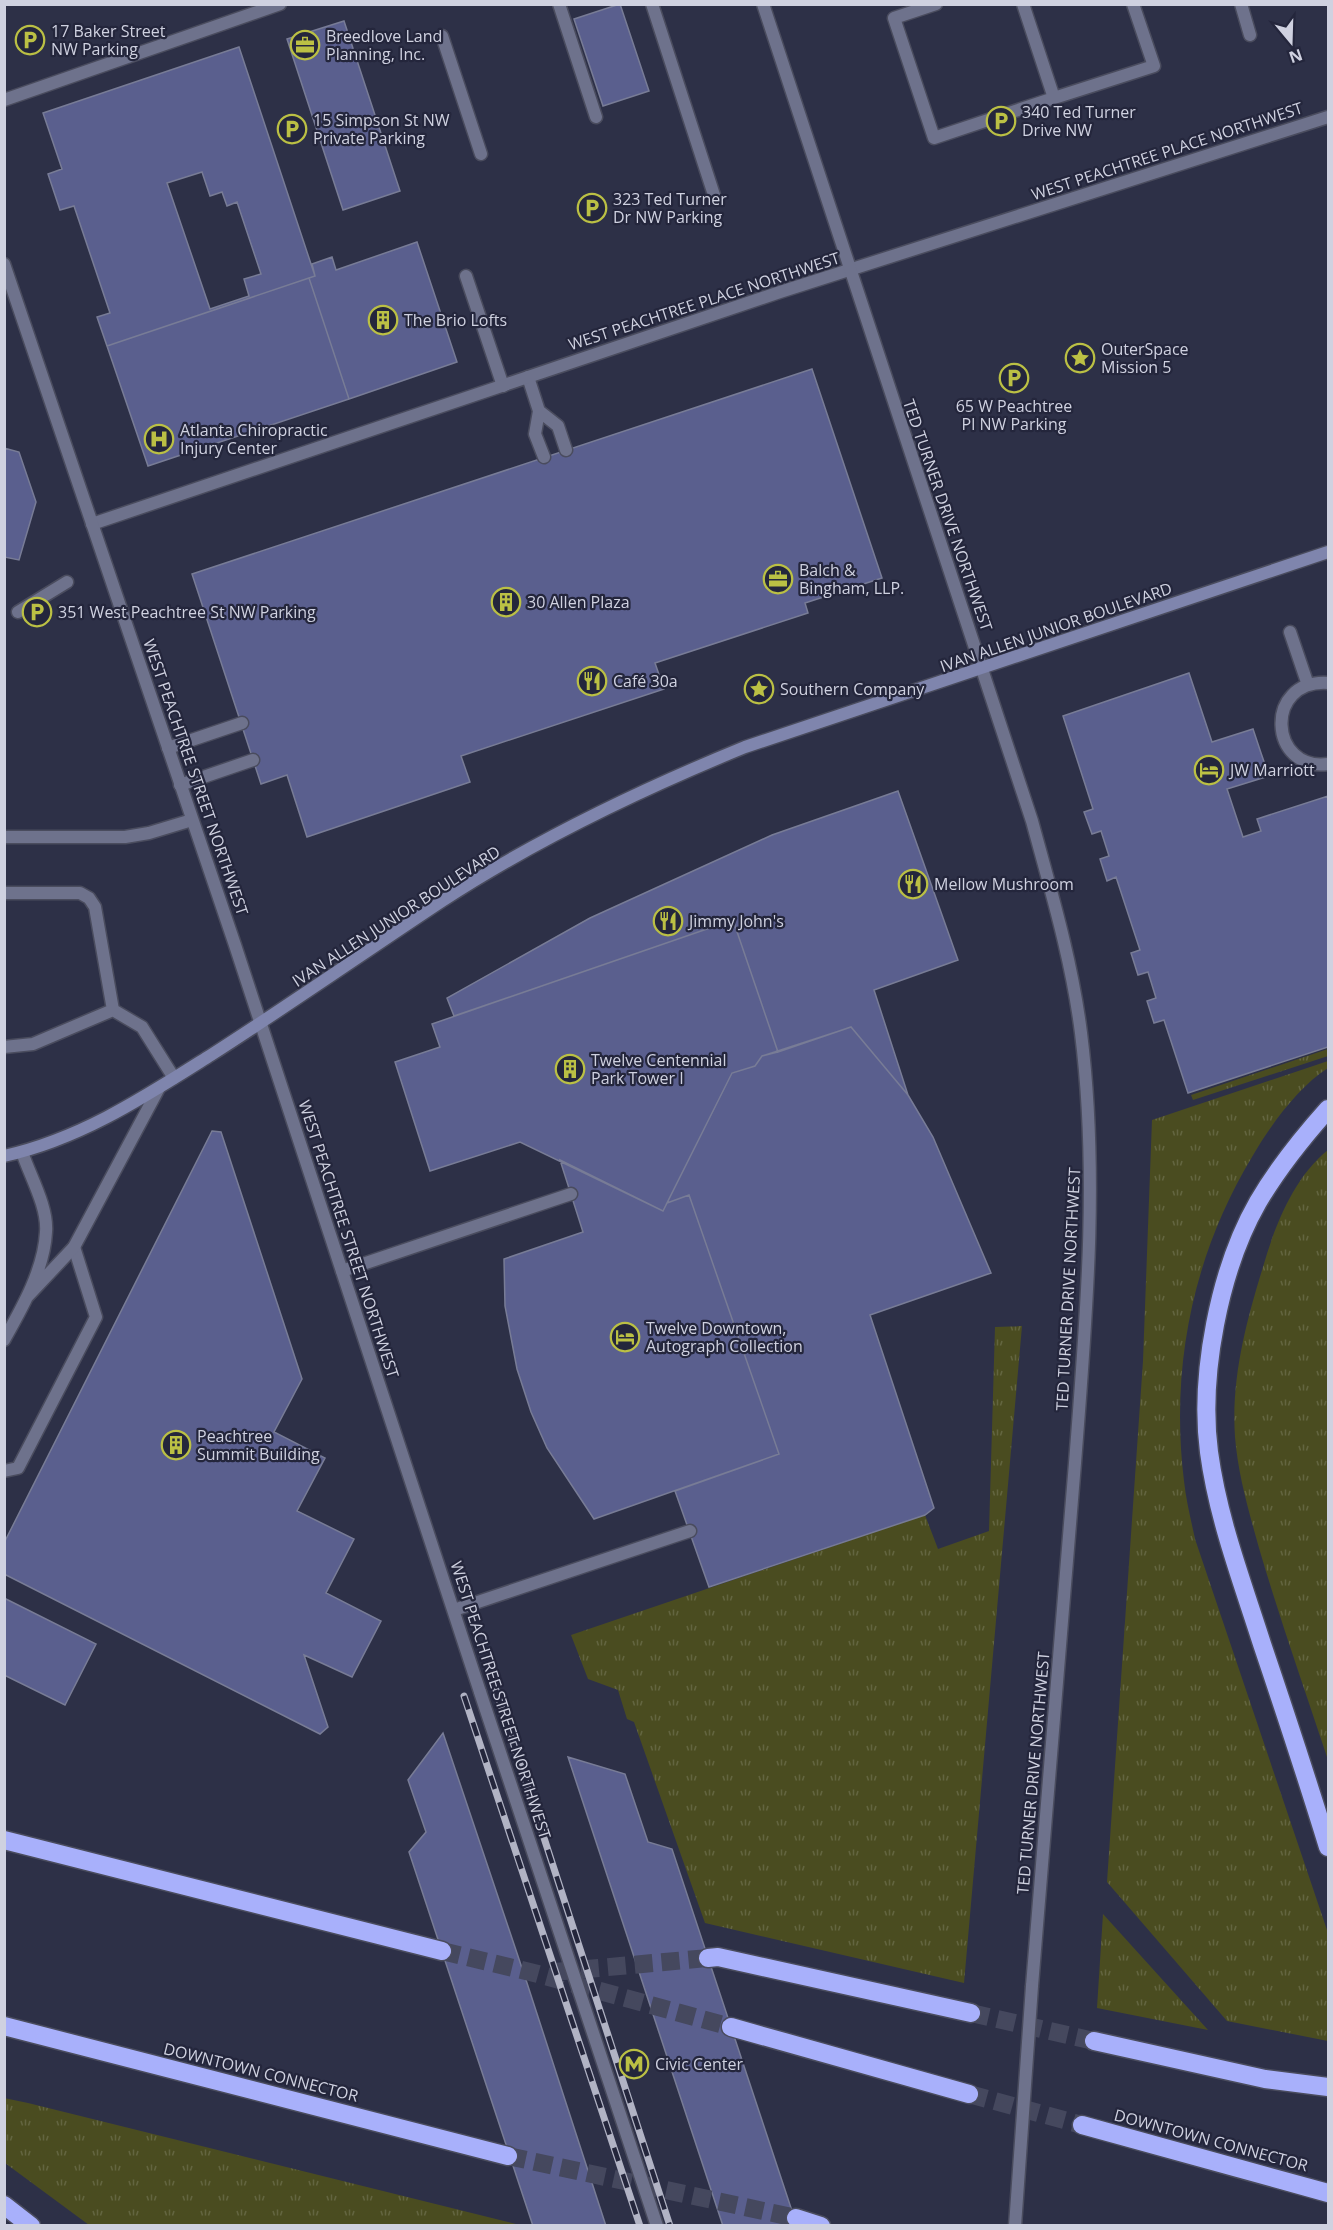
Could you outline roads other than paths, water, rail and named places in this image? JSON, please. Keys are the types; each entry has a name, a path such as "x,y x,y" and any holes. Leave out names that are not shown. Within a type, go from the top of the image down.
{"highway":[{"path":"1329,1109 1305,1134 1278,1170 1257,1204 1237,1247 1213,1337 1207,1400 1209,1451 1223,1525 1329,1847"},
{"path":"4,1840 442,1951"},
{"path":"708,1958 718,1957 971,2013"},
{"name":"DOWNTOWN CONNECTOR","path":"4,2026 508,2156"},
{"path":"731,2027 969,2094"},
{"path":"1094,2041 1265,2079 1329,2087"},
{"name":"DOWNTOWN CONNECTOR","path":"1082,2125 1329,2193"},
{"path":"4,2205 31,2226"},
{"path":"796,2218 821,2226"}],"main road":[{"name":"IVAN ALLEN JUNIOR BOULEVARD","path":"4,1156 22,1152 91,1126 159,1088 445,900 594,814 665,780 745,747 1329,552"}],"street":[{"path":"4,100 280,4"},
{"path":"559,4 596,117"},
{"path":"652,4 714,195"},
{"name":"TED TURNER DRIVE NORTHWEST","path":"763,4 848,270 1032,821 1070,970 1081,1031 1092,1183 1082,1383 1032,1986 1015,2226"},
{"path":"936,4 894,18 934,138 1154,66 1133,4"},
{"path":"1023,4 1054,98"},
{"path":"1241,4 1250,35"},
{"path":"442,36 481,154"},
{"name":"WEST PEACHTREE PLACE NORTHWEST","path":"92,524 848,270 1329,117"},
{"name":"WEST PEACHTREE STREET NORTHWEST","path":"4,264 260,1023 657,2226"},
{"path":"466,276 502,386"},
{"path":"528,377 539,411 535,434 544,457"},
{"path":"539,411 558,426 566,450"},
{"path":"18,612 67,582"},
{"path":"1290,632 1308,684"},
{"path":"1329,683 1308,684 1295,692 1287,701 1282,712 1282,736 1287,747 1301,759 1320,765 1329,764"},
{"path":"168,748 242,723"},
{"path":"180,785 253,760"},
{"path":"4,837 125,837 192,820"},
{"path":"4,893 80,893 89,898 95,907 113,1010 142,1027 174,1078"},
{"path":"4,1047 33,1044 113,1010"},
{"path":"27,1297 74,1247 159,1088"},
{"path":"4,1340 27,1297 47,1232 41,1205 22,1152"},
{"path":"342,1271 571,1194"},
{"path":"4,1471 18,1468 96,1317 74,1247"},
{"path":"454,1610 690,1531"}],"tunnel":[{"path":"442,1951 538,1974 731,2027"},
{"path":"554,1972 708,1958"},
{"path":"971,2013 1094,2041"},
{"path":"969,2094 1082,2125"},
{"path":"508,2156 796,2218"}],"railway":[{"path":"496,1690 670,2226"},
{"path":"464,1696 640,2226"}],"place":[{"name":"17 Baker Street NW Parking","path":"30,40"},
{"name":"Breedlove Land Planning, Inc.","path":"305,45"},
{"name":"340 Ted Turner Drive NW","path":"1001,121"},
{"name":"15 Simpson St NW Private Parking","path":"292,129"},
{"name":"323 Ted Turner Dr NW Parking","path":"592,208"},
{"name":"The Brio Lofts","path":"383,320"},
{"name":"OuterSpace Mission 5","path":"1080,358"},
{"name":"65 W Peachtree Pl NW Parking","path":"1014,378"},
{"name":"Atlanta Chiropractic Injury Center","path":"159,439"},
{"name":"Balch & Bingham, LLP.","path":"778,579"},
{"name":"30 Allen Plaza","path":"506,602"},
{"name":"351 West Peachtree St NW Parking","path":"37,612"},
{"name":"Café 30a","path":"592,681"},
{"name":"Southern Company","path":"759,689"},
{"name":"JW Marriott","path":"1209,770"},
{"name":"Mellow Mushroom","path":"913,884"},
{"name":"Jimmy John's","path":"668,921"},
{"name":"Twelve Centennial Park Tower I","path":"570,1069"},
{"name":"Twelve Downtown, Autograph Collection","path":"625,1337"},
{"name":"Peachtree Summit Building","path":"176,1445"},
{"name":"Civic Center","path":"634,2064"}]}
